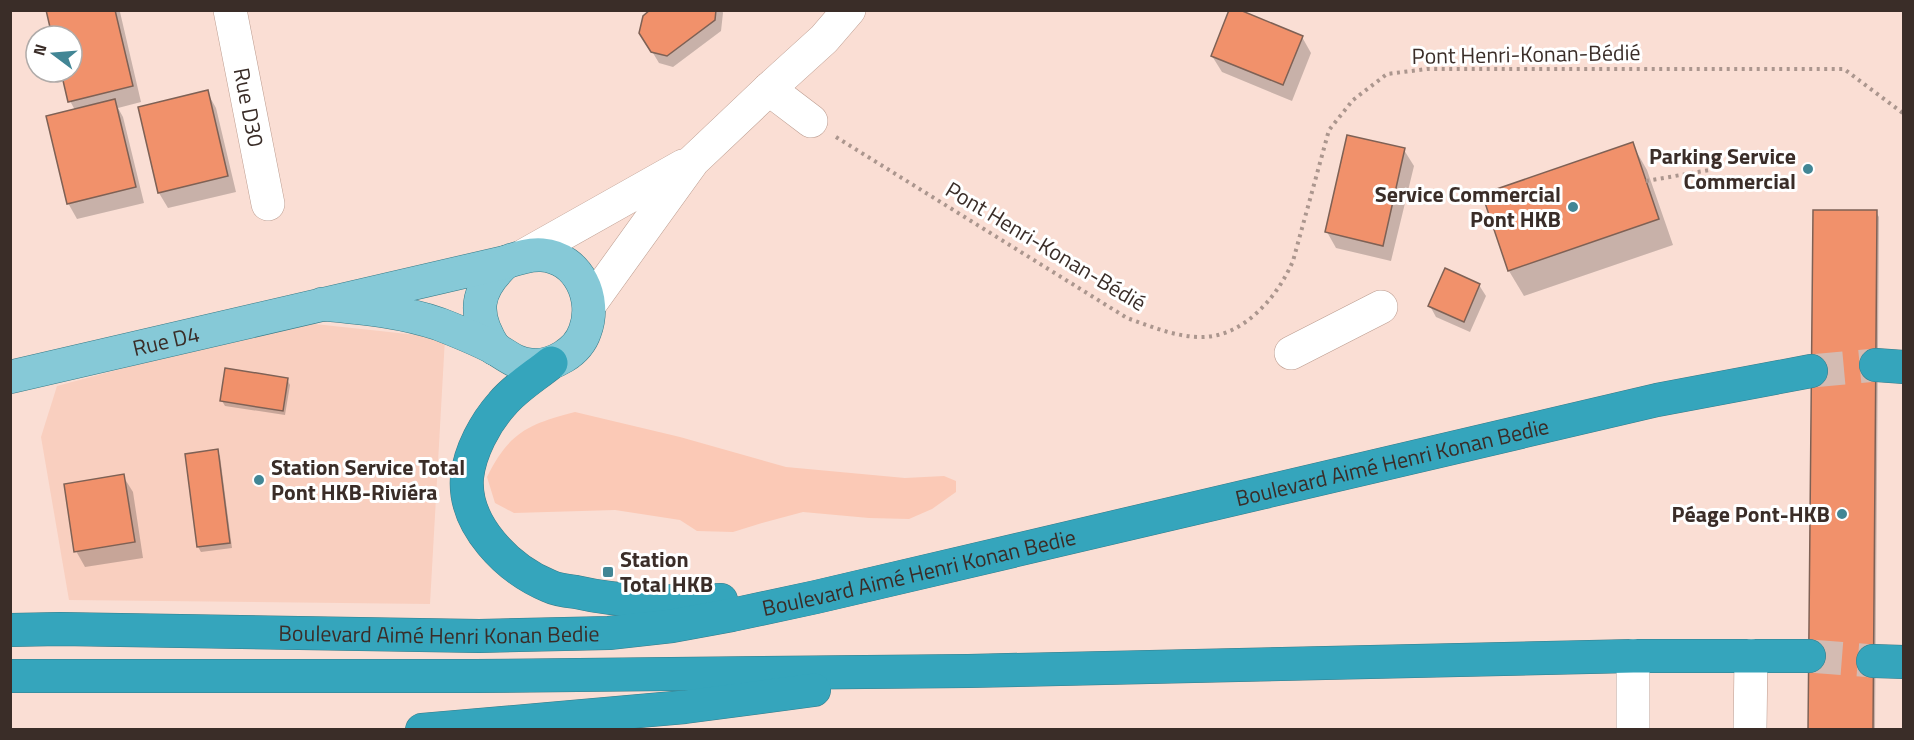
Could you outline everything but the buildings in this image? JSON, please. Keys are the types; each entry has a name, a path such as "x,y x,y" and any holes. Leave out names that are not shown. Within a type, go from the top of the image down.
{"highway":[{"path":"551,363 503,403 486,425 471,457 467,479 471,507 489,542 514,567 550,587 595,597 686,602 816,597"},
{"name":"Boulevard Aimé Henri Konan Bedie","path":"10,630 479,636 609,633 672,626 816,597 1657,400 1811,371"},
{"name":"Boulevard Aimé Henri Konan Bedie","path":"10,676 475,676 968,671 1633,656 1809,656"},
{"path":"422,729 685,707 968,671"}],"main road":[{"name":"Rue D4","path":"10,377 516,259 543,255 561,261 575,272 585,287 590,304"},
{"path":"495,349 484,333 480,313 482,293 491,275 516,259"},
{"name":"Rue D4","path":"322,304 382,310 411,316 440,324 495,349 512,360 531,365 551,363"},
{"path":"551,363 574,349 585,333 590,315 590,304"}],"street":[{"name":"Rue D30","path":"230,10 268,204"},
{"path":"590,304 693,161 824,39 849,10"},
{"path":"769,89 811,121"},
{"path":"516,259 693,161"},
{"path":"1292,353 1381,307"},
{"path":"1633,656 1633,729"},
{"path":"1750,729 1751,656"}],"path":[{"name":"Pont Henri-Konan-Bédié","path":"811,121 1127,318 1170,333 1200,337 1234,330 1262,308 1284,281 1293,261 1329,130 1353,100 1387,74 1427,69 1844,69 1904,114"},
{"path":"1646,181 1727,167"}],"shaded area":[{"path":"296,322 445,338 430,604 69,600 41,437 57,386"},
{"path":"575,412 680,437 786,467 905,478 944,476 956,481 956,492 932,509 909,519 803,512 733,532 697,531 680,520 615,510 514,513 495,503 487,477 512,440 533,426"}],"tunnel":[{"path":"1811,371 1876,365"},
{"path":"1809,656 1873,661"}],"place":[{"name":"Parking Service Commercial","path":"1808,169"},
{"name":"Service Commercial Pont HKB","path":"1573,207"},
{"name":"Station Service Total Pont HKB-Riviéra","path":"259,480"},
{"name":"Péage Pont-HKB","path":"1842,514"},
{"name":"Station Total HKB","path":"608,572"}]}
